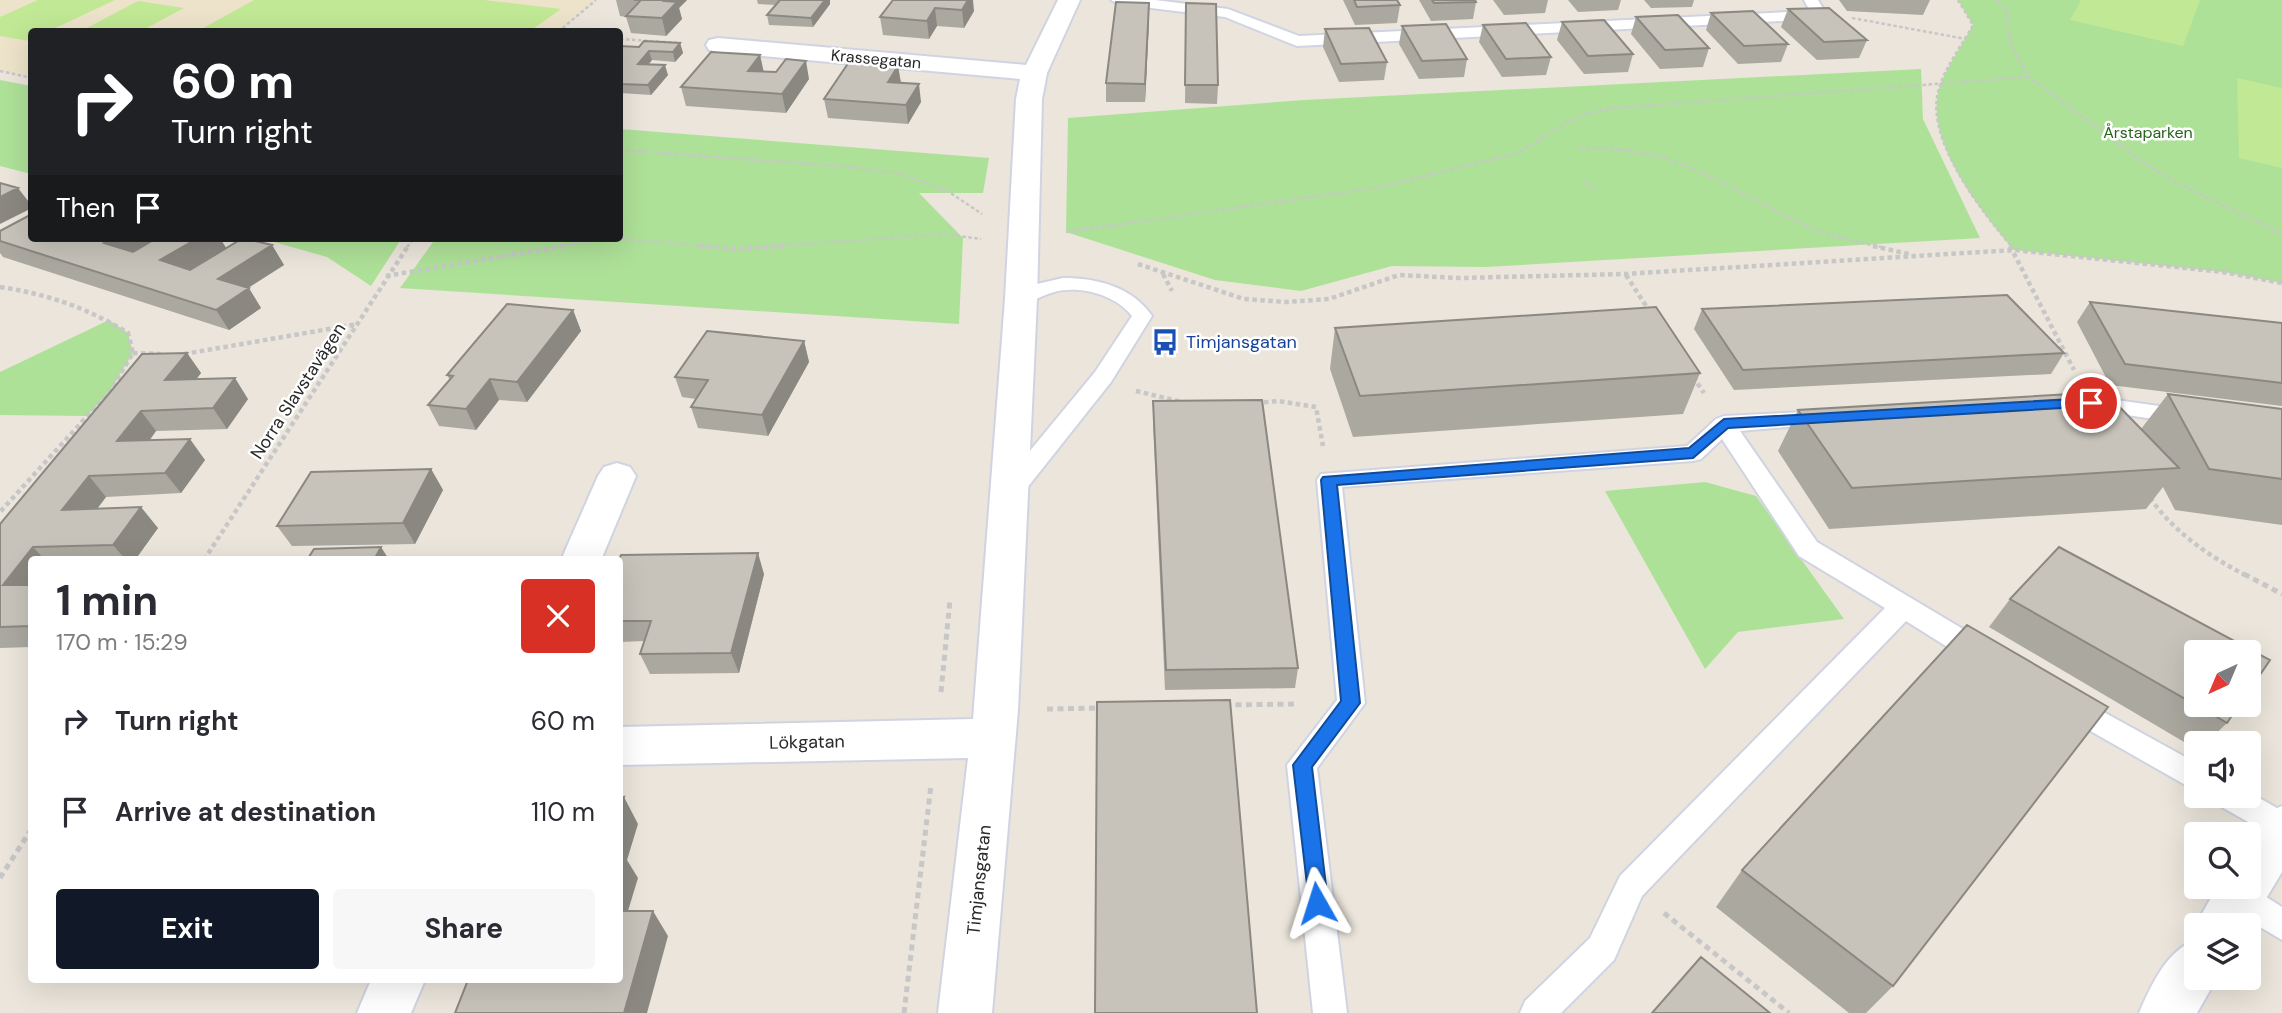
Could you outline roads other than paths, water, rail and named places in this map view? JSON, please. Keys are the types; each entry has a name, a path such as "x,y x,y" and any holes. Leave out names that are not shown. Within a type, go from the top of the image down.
{"street":[{"name":"Timjansgatan","path":"965,1013 995,724 1021,299 1029,99 1034,73 1069,0"},
{"name":"Krassegatan","path":"718,45 1034,73"},
{"path":"582,556 617,476"},
{"name":"Lökgatan","path":"623,746 937,739 995,724"},
{"path":"2261,861 2282,827"},
{"path":"384,1013 397,983"},
{"path":"2166,1013 2184,984"}],"lane":[{"path":"1118,0 1231,6 1297,41 1820,15 1811,0"},
{"path":"1010,492 1103,377 1142,316 1137,307 1126,298 1090,287 1053,285 1021,299"},
{"path":"2064,405 2091,403 2214,421"},
{"path":"1330,1013 1302,765 1350,703 1329,480 1693,453 1724,424 1846,417"},
{"path":"1724,424 1808,549 1902,608 2008,669"},
{"path":"1537,1013 1602,949 1631,886 1902,608"},
{"path":"2043,689 2184,771"},
{"path":"2250,808 2282,827"},
{"path":"2240,899 2282,925"}],"place":[{"name":"Timjansgatan","path":"1165,342"}],"park label":[{"name":"Årstaparken","path":"2148,132"}]}
